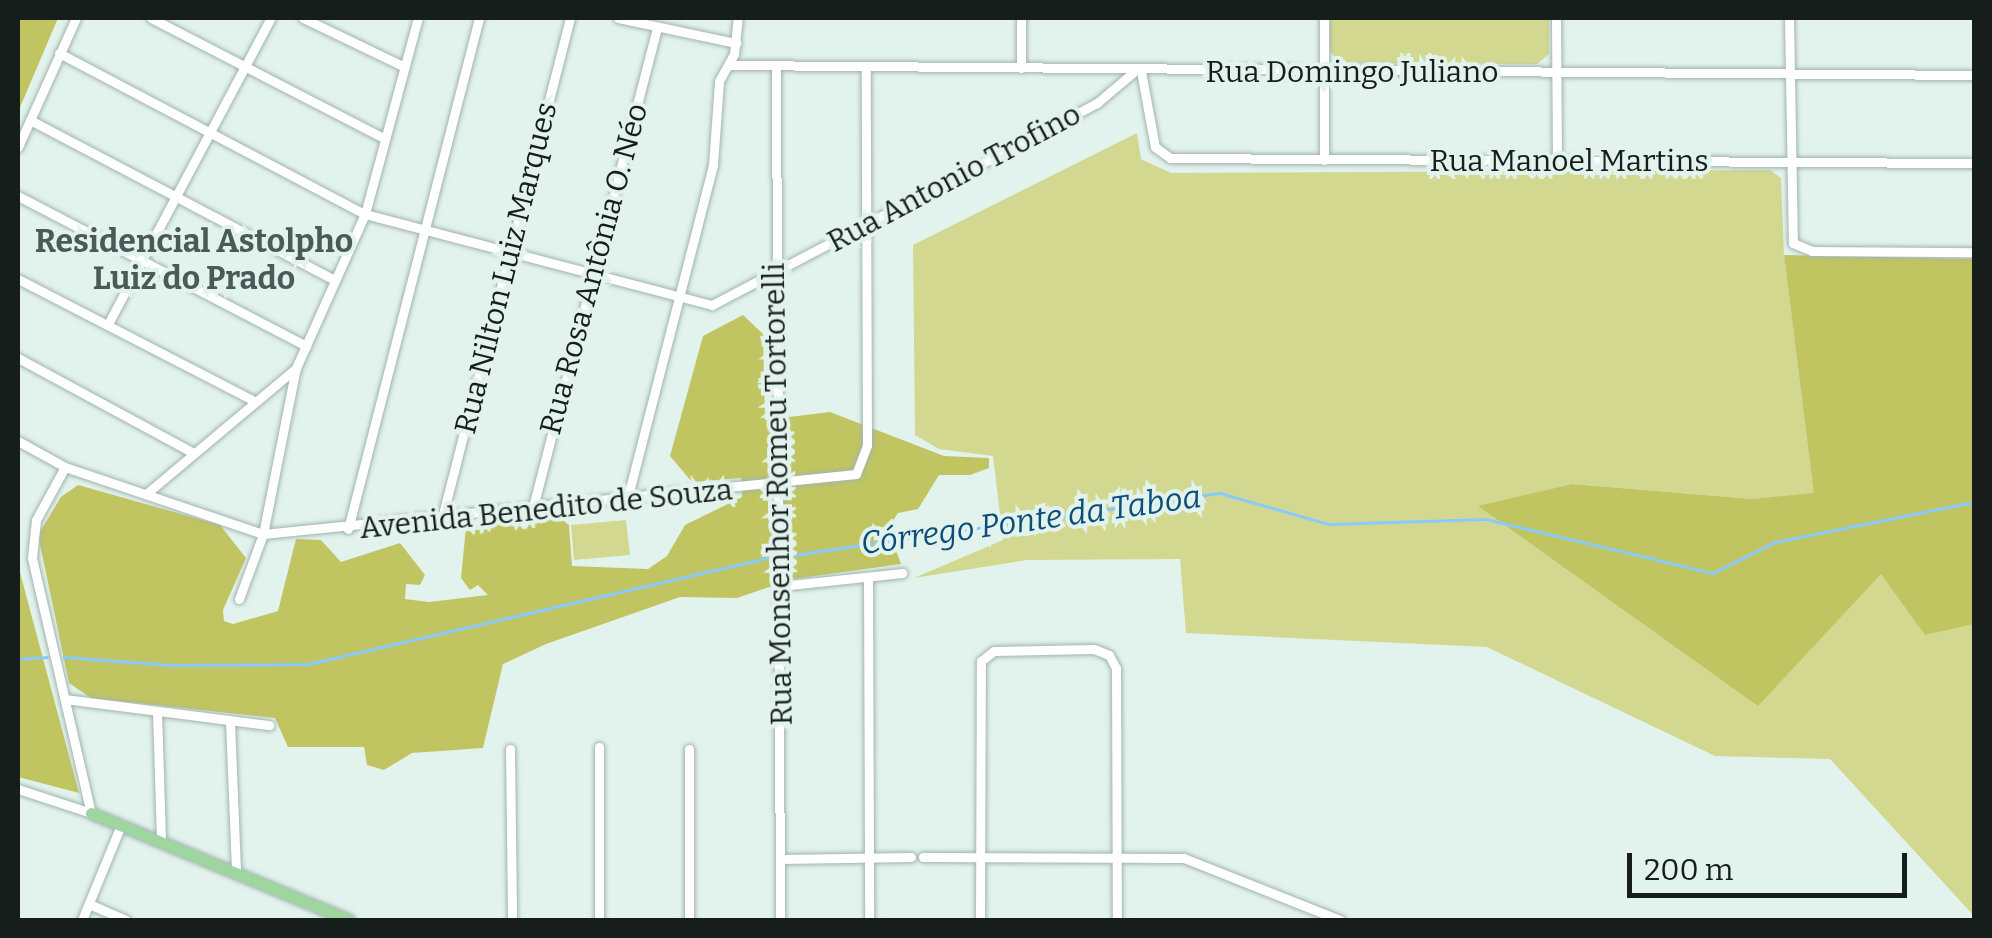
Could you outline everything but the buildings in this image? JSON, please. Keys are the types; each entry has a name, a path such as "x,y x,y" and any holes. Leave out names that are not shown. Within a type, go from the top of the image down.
{"main road":[{"path":"92,813 348,920"}],"street":[{"path":"18,148 76,18"},
{"path":"151,18 385,139"},
{"path":"108,324 271,18"},
{"path":"304,18 405,67"},
{"path":"240,599 262,534 296,368 365,214 418,18"},
{"path":"348,530 479,18"},
{"name":"Rua Nilton Luiz Marques","path":"442,518 570,18"},
{"path":"618,18 736,43"},
{"path":"626,500 713,166 719,81 730,66 738,18"},
{"path":"1021,18 1021,68"},
{"path":"1324,18 1324,160"},
{"path":"1556,18 1557,160"},
{"path":"1789,18 1787,162 1791,240 1800,248 1974,252"},
{"name":"Rua Rosa Antônia O. Néo","path":"532,511 657,27"},
{"name":"Rua Antonio Trofino","path":"60,53 365,214 675,300 722,303 1097,103 1138,70"},
{"name":"Rua Domingo Juliano","path":"730,66 1974,75"},
{"name":"Rua Monsenhor Romeu Tortorelli","path":"776,68 780,920"},
{"path":"865,225 866,68"},
{"name":"Rua Manoel Martins","path":"1138,70 1155,147 1164,157 1974,163"},
{"path":"30,120 335,280"},
{"path":"18,196 306,346"},
{"name":"Avenida Benedito de Souza","path":"262,534 348,530 778,486 856,474 867,446 865,225"},
{"path":"18,279 252,400"},
{"path":"18,358 192,452"},
{"path":"146,494 252,400 296,368"},
{"path":"18,442 65,468 262,534"},
{"path":"65,468 36,520 32,558 92,813"},
{"path":"780,586 902,573"},
{"path":"868,578 869,920"},
{"path":"980,920 983,658 1005,650 1094,648 1116,668 1117,920"},
{"path":"65,699 269,725"},
{"path":"157,712 161,842"},
{"path":"230,721 236,873"},
{"path":"599,748 599,920"},
{"path":"510,749 512,920"},
{"path":"688,749 689,920"},
{"path":"18,789 92,813"},
{"path":"82,920 121,825"},
{"path":"923,858 1116,856 1197,862 1340,920"},
{"path":"780,859 911,857"},
{"path":"88,904 126,920"}],"green space":[{"path":"18,18 58,18 18,112"},
{"path":"1330,18 1549,18 1549,54 1537,64 1342,63 1330,52"},
{"path":"1137,133 1141,159 1171,173 1770,170 1781,178 1784,255 1815,494 1752,499 1572,484 1479,507 1882,573 1925,634 1974,624 1974,916 1830,759 1715,756 1487,647 1186,633 1180,559 1027,560 914,578 1003,540 993,456 939,449 915,435 913,245"},
{"path":"1784,255 1974,259 1974,624 1925,635 1881,574 1758,706 1478,506 1572,484 1752,499 1814,493"},
{"path":"743,315 763,334 765,420 830,412 944,456 989,458 989,468 970,475 939,475 918,509 898,513 884,534 884,548 896,550 901,564 793,579 737,598 680,597 546,644 503,664 483,748 412,753 384,770 367,765 364,747 288,747 275,718 91,698 69,683 38,535 61,497 78,485 220,525 246,558 223,610 224,621 233,624 278,611 296,539 321,540 341,562 400,543 425,575 420,585 406,584 405,599 429,602 488,595 478,585 470,590 461,578 466,527 568,512 572,566 648,569 667,556 685,525 742,497 741,478 692,482 670,456 703,336"},
{"path":"626,520 630,555 574,560 571,525"},
{"path":"18,565 79,793 18,777"}],"waterway":[{"name":"Córrego Ponte da Taboa","path":"787,556 1220,493 1329,524 1486,519 1713,573 1775,542 1974,502"},
{"name":"Córrego Ponte da Taboa","path":"64,657 171,665 308,664 772,557"},
{"name":"Córrego Ponte da Taboa","path":"18,659 47,657"}],"district":[{"name":"Residencial Astolpho Luiz do Prado","path":"194,260"}]}
